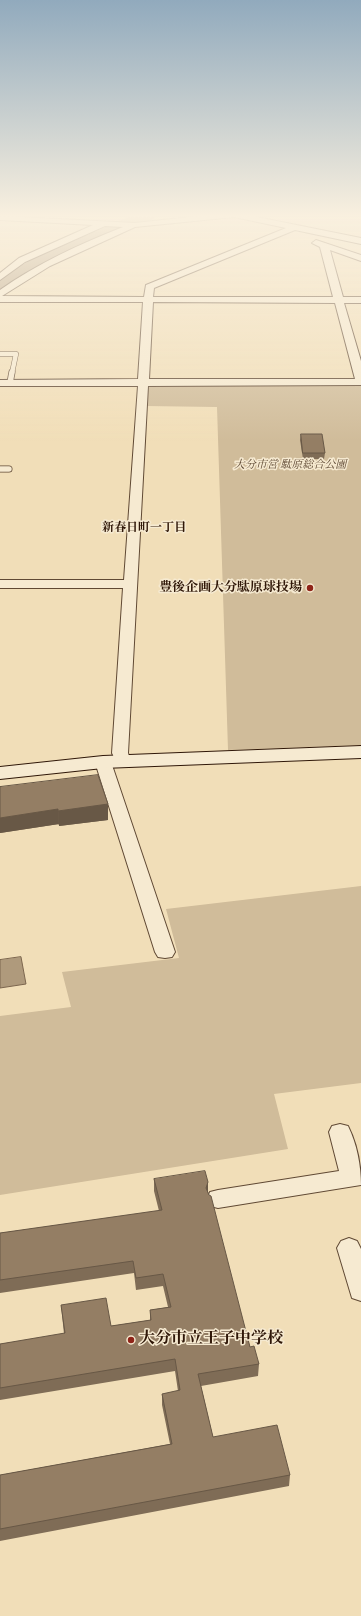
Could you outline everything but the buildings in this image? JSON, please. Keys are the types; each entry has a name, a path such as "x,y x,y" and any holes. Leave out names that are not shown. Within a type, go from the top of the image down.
{"street":[{"path":"113,762 120,753 145,382 149,290"},
{"path":"5,383 361,381 336,290"},
{"path":"0,299 361,300"},
{"path":"0,584 131,584"},
{"path":"0,772 113,762 361,752"},
{"path":"113,762 165,952"},
{"path":"218,1199 356,1177 340,1132"},
{"path":"349,1248 361,1291"}],"lane":[{"path":"0,354 16,354 5,383"},
{"path":"0,469 9,469"}],"green space":[{"name":"大分市営 駄原総合公園","path":"147,383 361,383 361,745 228,750 217,407 145,406"},
{"path":"361,886 361,1083 274,1094 288,1149 0,1195 0,1016 71,1007 62,972 179,958 166,909"}],"shaded area":[{"path":"21,957 26,984 0,988 0,960"}],"place":[{"name":"豊後企画大分駄原球技場","path":"310,588"},
{"name":"大分市立王子中学校","path":"131,1340"}],"district":[{"name":"新春日町一丁目","path":"144,528"}]}
